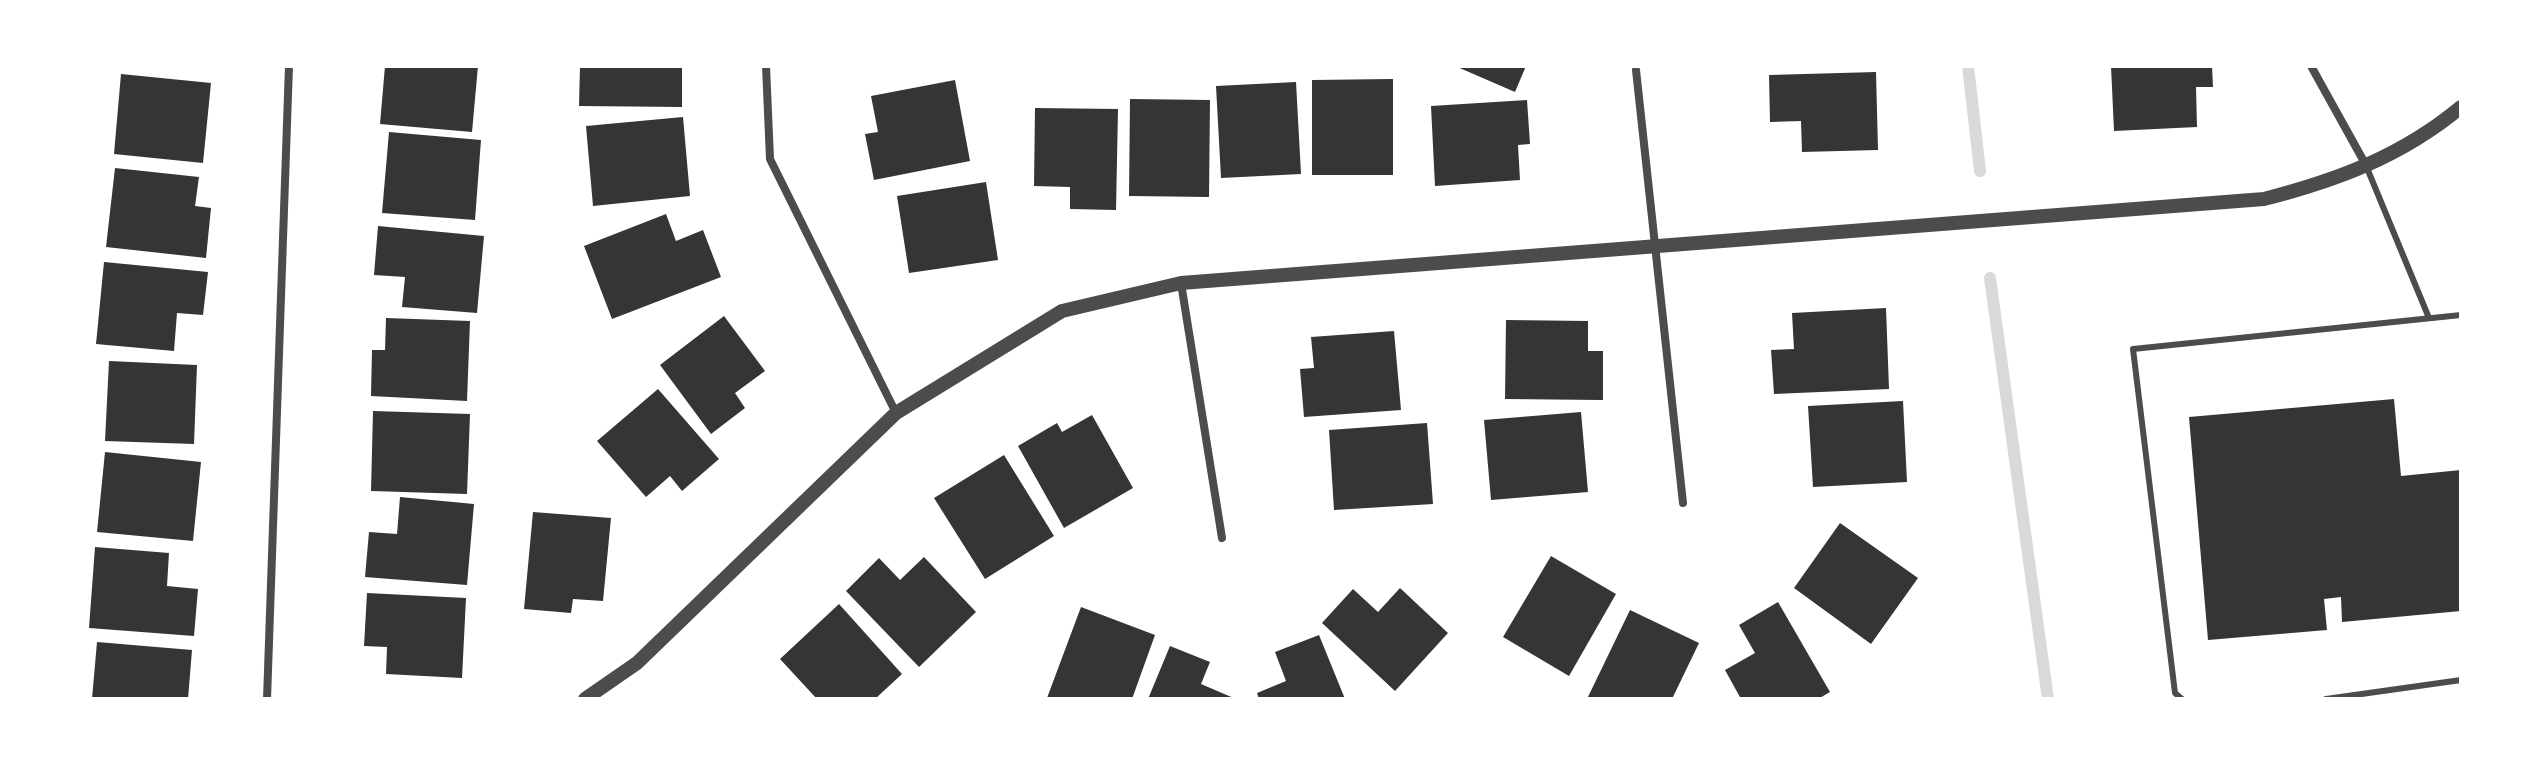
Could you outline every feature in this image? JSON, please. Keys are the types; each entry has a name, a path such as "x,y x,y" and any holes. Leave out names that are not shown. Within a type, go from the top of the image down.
{"street":[{"path":"267,699 289,66"},
{"path":"766,66 770,159 896,413"},
{"path":"2311,66 2367,168"},
{"path":"1636,70 1683,503"},
{"path":"585,699 637,663 896,413 1062,311 1181,283 2264,199 2367,168 2429,134 2461,107"},
{"path":"1181,283 1222,538"}],"lane":[{"path":"2367,168 2429,318"},
{"path":"2182,699 2175,693 2133,349 2461,315"},
{"path":"2326,699 2461,680"}],"building":[{"path":"385,66 478,66 472,132 380,124"},
{"path":"580,66 682,66 682,107 579,106"},
{"path":"1455,66 1526,66 1515,92"},
{"path":"2111,66 2212,66 2213,87 2196,87 2197,127 2114,131"},
{"path":"1876,72 1878,150 1802,152 1801,121 1770,122 1769,75"},
{"path":"121,74 211,83 203,163 114,154"},
{"path":"1393,79 1393,175 1312,175 1312,80"},
{"path":"955,80 970,161 874,180 865,134 878,132 871,96"},
{"path":"1296,82 1301,174 1221,178 1216,86"},
{"path":"1130,99 1210,100 1209,197 1129,196"},
{"path":"1527,100 1530,144 1518,145 1520,180 1435,186 1431,106"},
{"path":"1035,108 1118,109 1116,210 1070,209 1070,187 1034,186"},
{"path":"683,117 690,196 593,206 586,126"},
{"path":"389,132 481,140 475,220 382,213"},
{"path":"115,168 199,177 195,206 211,208 206,258 106,247"},
{"path":"986,182 998,260 909,273 897,196"},
{"path":"666,214 676,241 703,230 721,277 612,319 584,246"},
{"path":"378,226 484,236 477,313 402,307 405,277 374,275"},
{"path":"104,262 208,272 203,315 177,313 174,351 96,344"},
{"path":"1886,308 1889,389 1774,394 1771,350 1794,349 1792,313"},
{"path":"724,316 765,371 735,393 745,408 711,434 660,365"},
{"path":"386,318 470,321 467,401 371,396 372,350 385,350"},
{"path":"1506,320 1588,321 1588,351 1603,351 1603,400 1505,399"},
{"path":"1394,331 1401,410 1304,417 1300,369 1314,368 1311,337"},
{"path":"109,361 197,365 194,444 105,441"},
{"path":"658,389 719,459 682,491 670,476 646,497 597,441"},
{"path":"2394,399 2401,476 2461,470 2461,611 2342,622 2341,597 2324,599 2327,630 2208,640 2189,417"},
{"path":"1903,401 1907,482 1813,487 1808,406"},
{"path":"373,411 470,414 467,494 371,491"},
{"path":"1581,412 1588,492 1491,500 1484,420"},
{"path":"1092,415 1133,488 1064,528 1018,446 1057,423 1062,432"},
{"path":"1427,423 1433,504 1334,510 1329,430"},
{"path":"105,452 201,462 193,541 97,532"},
{"path":"1004,455 1054,536 985,579 934,498"},
{"path":"400,497 474,504 467,585 365,577 369,532 397,534"},
{"path":"533,512 611,518 603,601 573,599 571,613 524,609"},
{"path":"1840,523 1918,578 1871,644 1794,588"},
{"path":"95,547 169,553 167,586 198,589 194,636 89,628"},
{"path":"1551,556 1616,594 1569,676 1503,637"},
{"path":"924,557 976,612 919,667 846,591 879,558 900,580"},
{"path":"1400,588 1448,633 1395,691 1322,623 1353,589 1378,612"},
{"path":"367,593 466,598 462,678 386,674 387,647 364,646"},
{"path":"1778,602 1830,692 1818,699 1741,699 1725,670 1755,653 1739,625"},
{"path":"839,604 902,674 875,699 817,699 780,659"},
{"path":"1081,607 1155,635 1132,699 1047,698"},
{"path":"1630,610 1699,643 1672,699 1587,699"},
{"path":"1319,635 1345,699 1259,699 1257,693 1286,681 1275,652"},
{"path":"97,642 192,650 188,699 92,699"},
{"path":"1170,646 1210,662 1201,684 1236,699 1148,699"}],"waterway":[{"path":"1968,66 1980,171"},
{"path":"1990,278 2048,699"}]}
